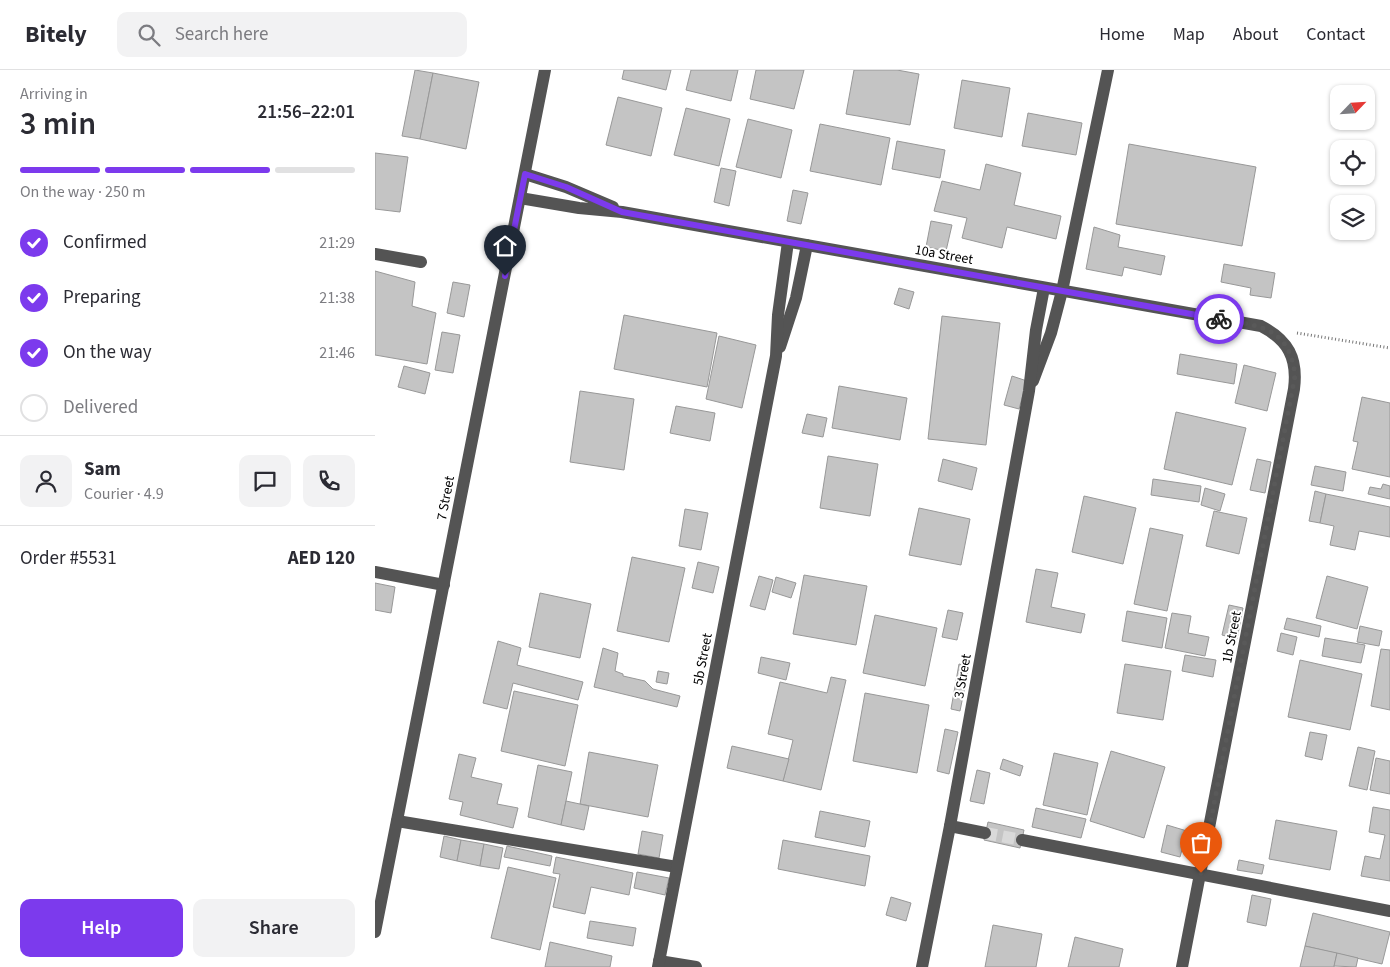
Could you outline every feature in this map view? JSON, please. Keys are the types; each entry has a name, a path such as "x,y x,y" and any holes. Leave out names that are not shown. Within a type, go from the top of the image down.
{"street":[{"name":"7 Street","path":"375,930 377,908 397,821 545,70"},
{"name":"3 Street","path":"1029,391 1051,333 1062,291 1108,70"},
{"name":"10a Street","path":"525,174 566,187 622,212"},
{"name":"10a Street","path":"520,198 565,206 622,212 1261,326"},
{"name":"5b Street","path":"776,356 778,315 788,242"},
{"name":"5b Street","path":"659,964 776,356 796,298 807,245"},
{"path":"375,254 421,262"},
{"name":"3 Street","path":"922,967 950,826 1029,391 1035,330 1044,288"},
{"name":"1b Street","path":"1182,967 1295,376 1294,363 1290,351 1273,332 1261,326"},
{"path":"375,572 443,585"},
{"path":"397,821 677,867"},
{"path":"950,826 985,833"},
{"path":"1023,840 1390,911"},
{"path":"659,964 696,967"}],"path":[{"path":"1261,326 1390,348"}],"building":[{"path":"415,70 433,73 420,139 402,136"},
{"path":"624,70 671,70 666,90 622,79"},
{"path":"691,70 738,70 731,101 686,90"},
{"path":"756,70 804,70 794,109 750,99"},
{"path":"854,70 897,70 919,74 910,125 846,114"},
{"path":"433,73 479,82 466,149 420,139"},
{"path":"962,80 1010,88 1002,137 954,128"},
{"path":"618,97 662,108 651,156 606,145"},
{"path":"686,108 730,119 719,166 674,155"},
{"path":"1028,113 1082,123 1076,155 1022,146"},
{"path":"748,119 792,130 781,178 736,167"},
{"path":"820,124 890,138 881,185 810,171"},
{"path":"897,141 945,150 940,178 892,169"},
{"path":"1129,144 1256,167 1242,246 1116,224"},
{"path":"375,153 408,157 400,212 375,209"},
{"path":"986,164 1021,173 1014,205 1061,216 1056,239 1007,227 1002,248 962,238 967,218 934,211 942,181 980,190"},
{"path":"721,168 736,171 729,206 714,202"},
{"path":"793,190 808,193 801,224 787,221"},
{"path":"931,221 952,225 946,251 926,247"},
{"path":"1094,227 1120,235 1118,247 1165,256 1161,275 1124,267 1122,276 1086,269"},
{"path":"1224,264 1275,273 1271,298 1250,295 1251,288 1221,282"},
{"path":"375,271 415,282 412,306 436,313 427,364 375,355"},
{"path":"453,282 470,285 464,317 447,313"},
{"path":"899,288 914,292 909,309 894,304"},
{"path":"624,315 717,333 707,387 614,369"},
{"path":"942,316 1000,323 986,445 928,439"},
{"path":"442,332 460,335 453,373 435,370"},
{"path":"719,336 756,345 742,408 706,399"},
{"path":"1180,354 1237,364 1234,384 1177,374"},
{"path":"1244,365 1276,373 1267,411 1235,403"},
{"path":"404,366 430,373 425,394 398,387"},
{"path":"1012,376 1027,381 1019,409 1004,405"},
{"path":"839,386 907,398 900,440 832,428"},
{"path":"580,391 634,399 624,470 570,462"},
{"path":"1362,397 1390,403 1390,477 1352,469 1358,442 1353,441"},
{"path":"676,406 715,413 710,441 670,433"},
{"path":"1176,412 1246,428 1232,485 1164,469"},
{"path":"807,414 827,418 823,437 802,433"},
{"path":"828,456 878,464 870,516 820,508"},
{"path":"943,459 977,468 972,490 938,481"},
{"path":"1257,459 1271,462 1265,493 1250,490"},
{"path":"1315,466 1346,472 1343,491 1311,485"},
{"path":"1153,479 1201,486 1199,502 1151,495"},
{"path":"1383,484 1390,486 1390,499 1368,494 1370,487 1381,489"},
{"path":"1205,488 1225,494 1220,511 1201,505"},
{"path":"1315,491 1326,494 1320,523 1309,521"},
{"path":"1326,494 1390,507 1390,537 1359,531 1355,550 1330,545 1334,526 1320,523"},
{"path":"1084,496 1136,508 1123,564 1072,552"},
{"path":"919,508 970,519 961,565 909,555"},
{"path":"685,509 708,513 701,550 679,546"},
{"path":"1214,511 1247,518 1239,554 1206,546"},
{"path":"1150,528 1183,535 1167,611 1134,604"},
{"path":"632,557 685,568 669,642 617,631"},
{"path":"698,562 719,567 713,593 692,588"},
{"path":"1036,569 1058,573 1051,607 1085,614 1081,633 1026,622"},
{"path":"804,575 867,586 856,645 793,634"},
{"path":"759,576 773,580 765,610 750,606"},
{"path":"1327,576 1368,587 1357,629 1316,618"},
{"path":"776,577 796,583 791,598 772,592"},
{"path":"375,583 395,587 391,613 375,610"},
{"path":"540,593 591,604 580,658 529,647"},
{"path":"1229,605 1243,608 1237,639 1222,635"},
{"path":"948,610 963,613 957,640 942,637"},
{"path":"1127,611 1167,618 1162,648 1122,641"},
{"path":"1172,613 1191,616 1188,633 1209,637 1205,656 1165,648"},
{"path":"875,615 937,628 925,686 863,673"},
{"path":"1287,618 1321,626 1319,637 1284,629"},
{"path":"1360,626 1382,631 1379,646 1357,642"},
{"path":"1281,633 1297,637 1293,655 1277,651"},
{"path":"1325,638 1365,645 1361,663 1322,656"},
{"path":"498,641 521,648 517,665 583,682 578,700 513,683 507,709 483,703"},
{"path":"603,648 618,653 615,671 623,674 623,676 645,681 653,689 680,696 677,707 594,687"},
{"path":"1381,649 1390,650 1390,710 1371,706"},
{"path":"1185,655 1216,660 1213,677 1182,671"},
{"path":"761,657 790,663 786,680 758,673"},
{"path":"1300,660 1362,674 1350,730 1288,717"},
{"path":"959,664 969,666 960,711 951,709"},
{"path":"1125,664 1171,671 1163,720 1117,713"},
{"path":"658,671 669,673 667,684 656,682"},
{"path":"831,677 846,680 821,790 783,781 793,740 768,734 780,682 827,693"},
{"path":"514,691 578,705 565,766 501,751"},
{"path":"865,693 929,705 917,773 853,761"},
{"path":"945,729 958,732 949,774 937,771"},
{"path":"1310,732 1327,735 1322,760 1305,756"},
{"path":"732,746 789,759 783,781 727,768"},
{"path":"1358,747 1375,751 1367,790 1349,786"},
{"path":"1111,751 1165,767 1144,838 1090,821"},
{"path":"589,752 658,765 648,817 580,804"},
{"path":"1054,753 1098,763 1087,815 1043,805"},
{"path":"459,754 476,758 471,777 502,784 497,804 518,808 513,828 460,815 463,802 449,799"},
{"path":"1376,758 1390,761 1390,794 1370,790"},
{"path":"1003,759 1023,766 1020,776 1000,769"},
{"path":"538,765 572,772 561,825 528,817"},
{"path":"977,770 990,773 984,804 970,801"},
{"path":"566,801 589,806 584,830 561,825"},
{"path":"1373,807 1390,810 1390,881 1361,876 1365,856 1380,859 1385,835 1369,832"},
{"path":"1036,808 1086,819 1081,838 1032,827"},
{"path":"820,811 870,821 865,847 815,837"},
{"path":"1276,820 1337,831 1330,870 1269,859"},
{"path":"988,822 1024,830 1020,848 984,840"},
{"path":"1167,825 1187,831 1180,857 1161,852"},
{"path":"642,831 663,835 659,858 638,854"},
{"path":"444,836 461,840 457,861 440,857"},
{"path":"461,840 484,844 480,866 457,861"},
{"path":"783,840 870,856 865,886 778,869"},
{"path":"484,844 503,848 499,869 480,866"},
{"path":"507,846 552,856 550,866 504,857"},
{"path":"556,857 633,873 629,895 591,887 585,914 553,907 560,874 553,873"},
{"path":"1239,860 1264,865 1262,874 1237,870"},
{"path":"508,867 556,878 540,950 491,938"},
{"path":"637,872 669,878 665,895 634,888"},
{"path":"1252,895 1271,899 1266,926 1247,922"},
{"path":"891,897 911,903 906,921 886,915"},
{"path":"1313,913 1390,932 1382,964 1305,946"},
{"path":"590,921 636,928 633,946 587,938"},
{"path":"993,925 1042,934 1036,967 985,967"},
{"path":"1075,937 1123,949 1119,967 1068,967"},
{"path":"550,942 612,956 610,967 545,967"},
{"path":"1305,946 1337,953 1334,967 1300,967"},
{"path":"1337,953 1358,958 1356,967 1334,966"}],"tunnel":[{"path":"985,833 1022,840"}],"way so far":[{"path":"1201,873 1295,376 1294,363 1290,351 1273,332 1261,326 1219,319"}],"route":[{"path":"505,276 525,174 566,187 622,212 1219,319"}]}
